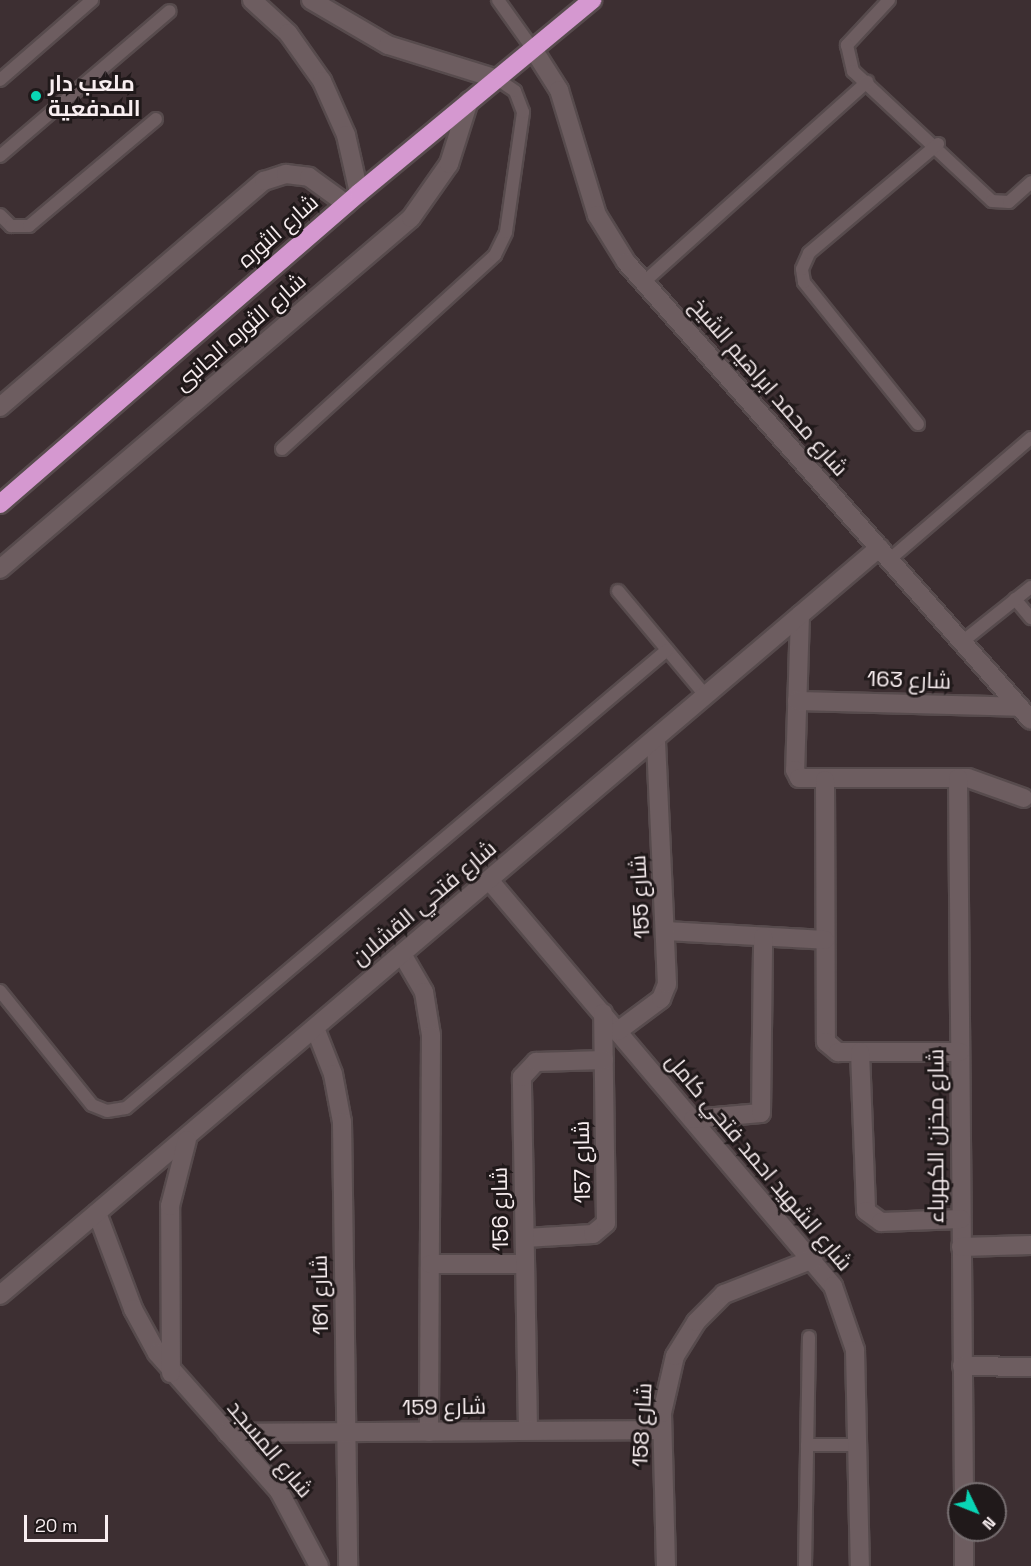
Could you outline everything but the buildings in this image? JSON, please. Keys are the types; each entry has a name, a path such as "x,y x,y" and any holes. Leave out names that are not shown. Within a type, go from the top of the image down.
{"highway":[{"name":"شارع الثوره","path":"0,504 353,198 592,0"}],"street":[{"path":"252,0 288,33 322,81 346,135 353,198"},
{"path":"311,0 388,45 497,79"},
{"name":"شارع محمد ابراهيم الشيخ","path":"533,49 559,90 597,215 644,282 1026,714"},
{"name":"شارع الثوره الجانبى","path":"0,569 411,218 449,164 469,101"},
{"path":"0,407 264,181 286,174 309,177 353,198"},
{"name":"شارع فتحي القشلان","path":"0,1295 800,615 884,554"},
{"path":"800,615 796,773 802,780 958,778 997,784 1024,798"},
{"name":"شارع 163","path":"797,701 1026,714"},
{"name":"شارع 155","path":"618,1031 665,993 666,931 656,738"},
{"name":"شارع مخزن الكهرباء","path":"958,778 963,1482"},
{"path":"825,780 826,1042 838,1052 960,1053"},
{"name":"شارع الشهيد احمد فتحي كامل","path":"489,880 813,1258 841,1301 852,1333 858,1445 860,1566"},
{"path":"666,931 825,940"},
{"path":"693,1119 761,1113 763,937"},
{"path":"402,954 418,978 430,1021 429,1432"},
{"name":"شارع 157","path":"525,1238 593,1234 606,1224 603,1013"},
{"name":"شارع 161","path":"315,1028 333,1074 342,1122 348,1566"},
{"path":"860,1052 866,1211 881,1222 961,1219"},
{"name":"شارع 156","path":"528,1430 524,1072 536,1062 604,1060"},
{"path":"171,1373 170,1206 174,1174 190,1134"},
{"name":"شارع المسجد","path":"97,1213 139,1321 171,1373 284,1498 319,1566"},
{"path":"961,1246 1031,1245"},
{"name":"شارع 158","path":"666,1566 662,1430 668,1374 702,1314 741,1284 813,1258"},
{"path":"430,1264 525,1264"},
{"path":"962,1366 1031,1367"},
{"name":"شارع 159","path":"227,1433 662,1430"},
{"path":"964,1542 964,1566"}],"lane":[{"path":"0,80 92,0"},
{"path":"498,0 533,49"},
{"path":"889,0 847,45 849,64 938,144 998,203 1009,202 1031,182"},
{"path":"0,156 170,11"},
{"path":"282,449 495,255 506,232 523,112 515,91 497,79"},
{"path":"644,282 867,82"},
{"path":"0,215 10,226 29,226 156,119"},
{"path":"918,424 804,282 802,269 809,254 938,144"},
{"path":"884,554 1031,438"},
{"path":"962,642 1031,586"},
{"path":"618,591 705,696"},
{"path":"1015,599 1031,618"},
{"path":"0,991 92,1105 107,1112 126,1108 667,650"},
{"path":"805,1566 809,1337"},
{"path":"807,1445 858,1445"}],"place":[{"name":"ملعب دار المدفعية","path":"36,96"}]}
